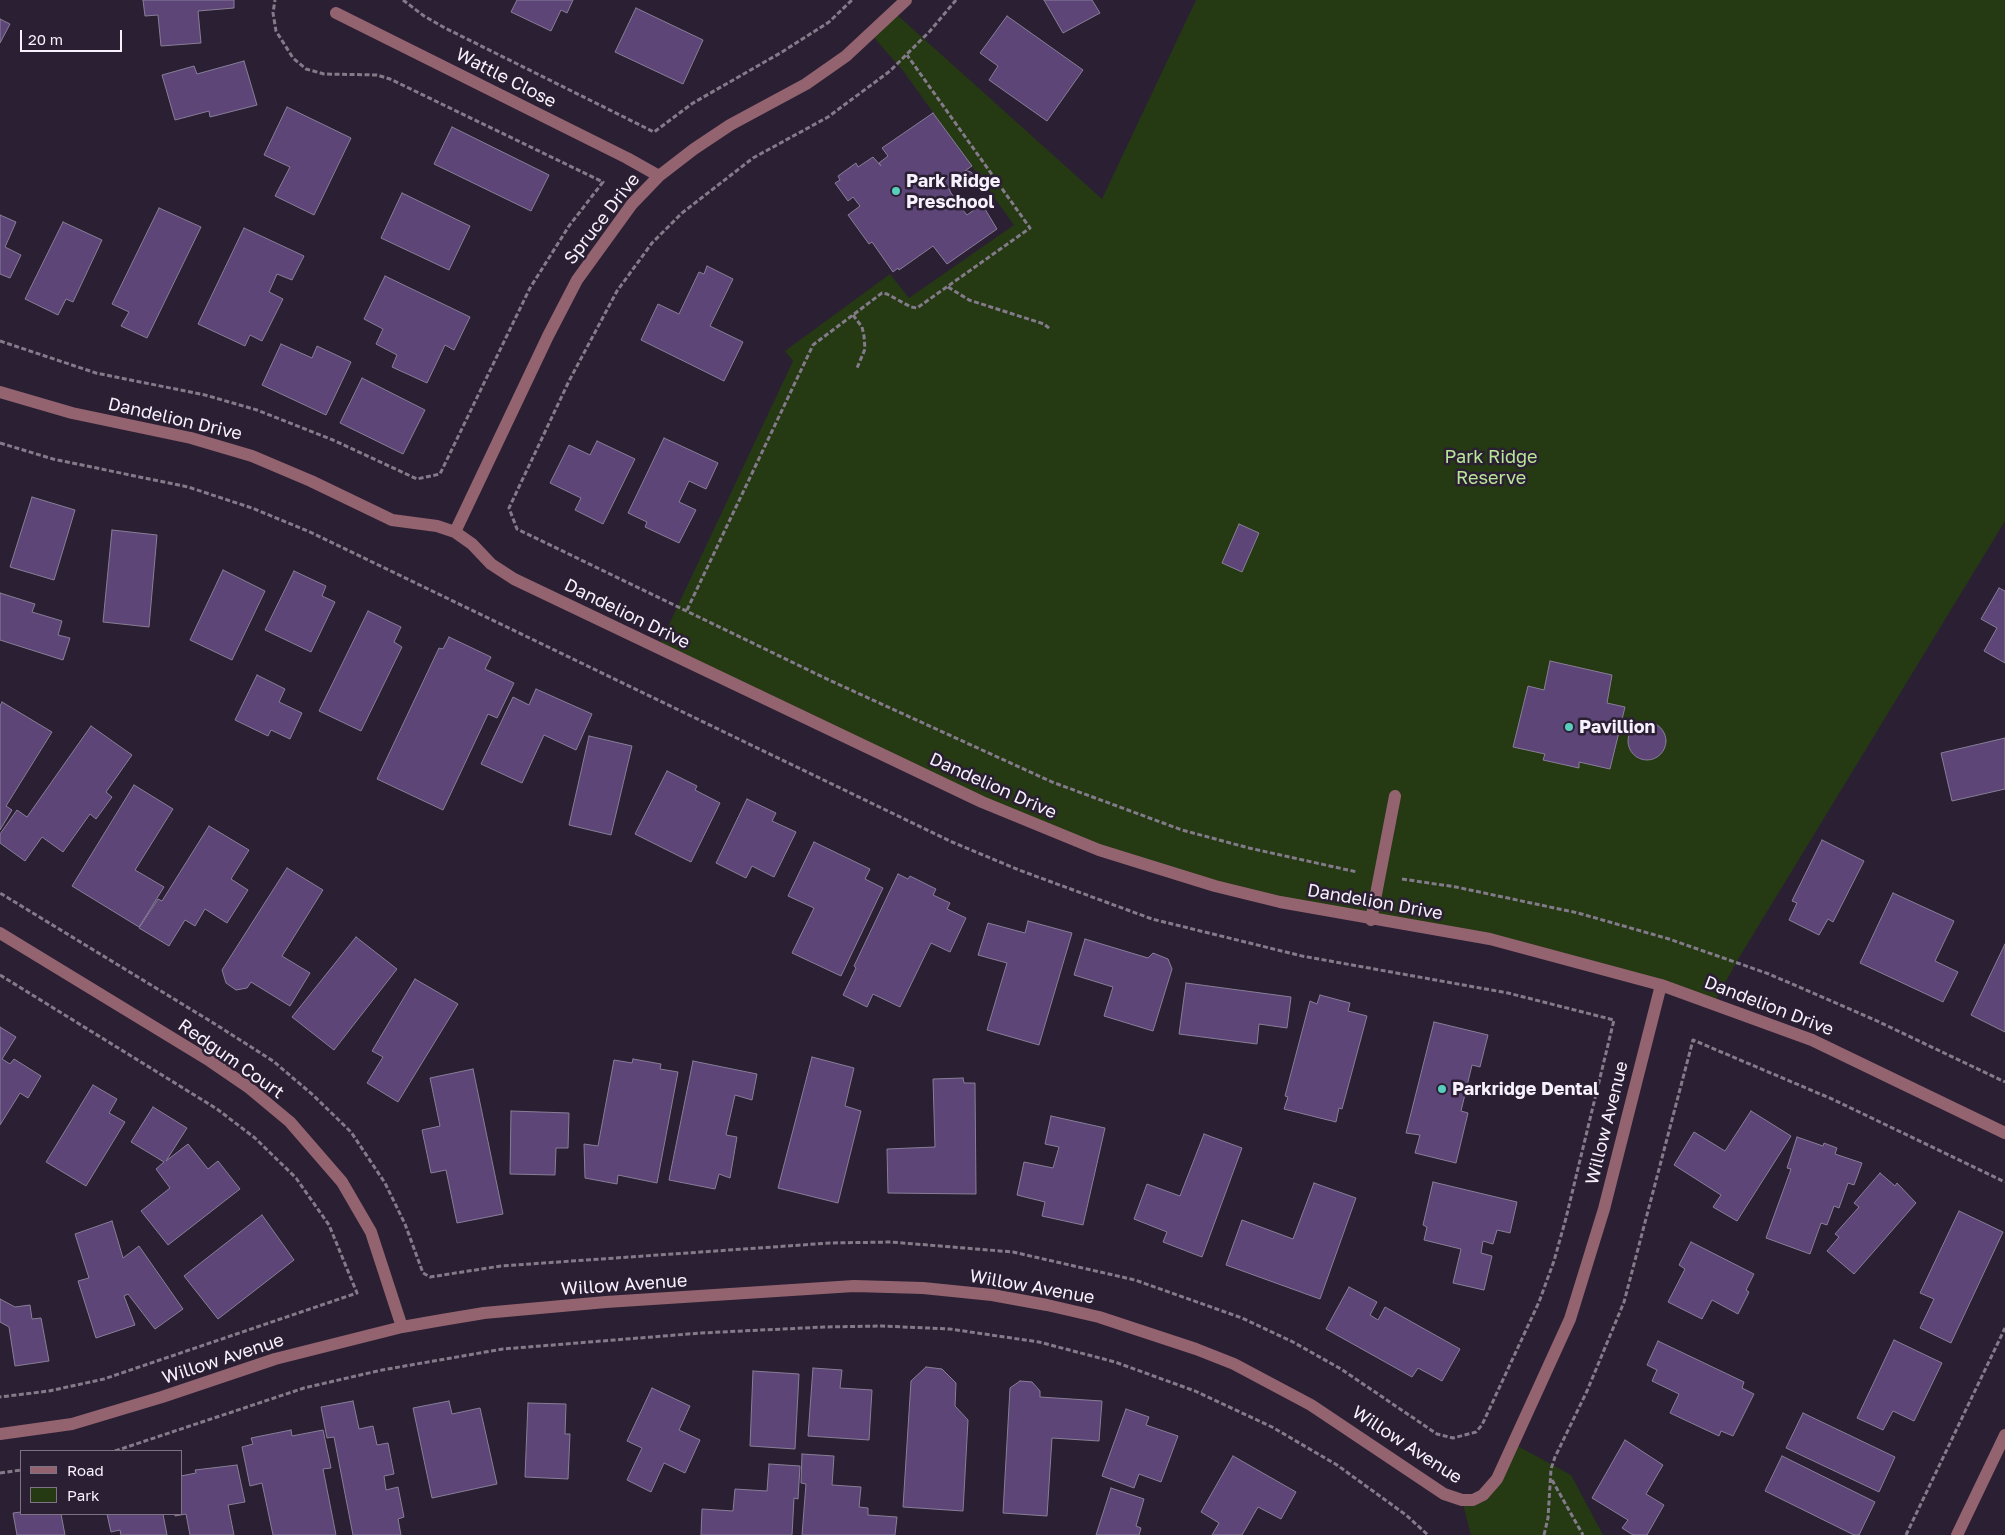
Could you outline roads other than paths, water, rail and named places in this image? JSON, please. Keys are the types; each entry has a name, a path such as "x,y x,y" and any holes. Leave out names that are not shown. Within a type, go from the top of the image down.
{"street":[{"name":"Spruce Drive","path":"455,532 548,336 577,280 616,224 659,176 730,125 806,84 846,56 906,0"},
{"name":"Wattle Close","path":"336,13 627,158 659,176"},
{"name":"Dandelion Drive","path":"0,392 72,414 191,438 252,456 312,481 392,520 437,526 455,532 472,544 490,564 514,579 973,798 1048,831 1100,850 1215,886 1280,902 1371,920 1490,939 1661,985 1812,1040 2005,1132"},
{"path":"1371,920 1395,796"},
{"name":"Redgum Court","path":"0,933 210,1061 248,1087 290,1122 342,1182 371,1232 402,1327"},
{"name":"Willow Avenue","path":"0,1434 72,1424 162,1397 275,1359 402,1327 493,1312 606,1302 854,1286 923,1288 992,1295 1099,1317 1154,1334 1234,1364 1311,1405 1444,1494 1462,1500 1473,1500 1483,1495 1497,1479 1570,1318 1604,1209 1661,985"},
{"path":"1957,1535 2005,1435"}],"place":[{"name":"Park Ridge Preschool","path":"896,191"},
{"name":"Pavillion","path":"1569,727"},
{"name":"Parkridge Dental","path":"1442,1089"}],"park label":[{"name":"Park Ridge Reserve","path":"1491,467"}]}
